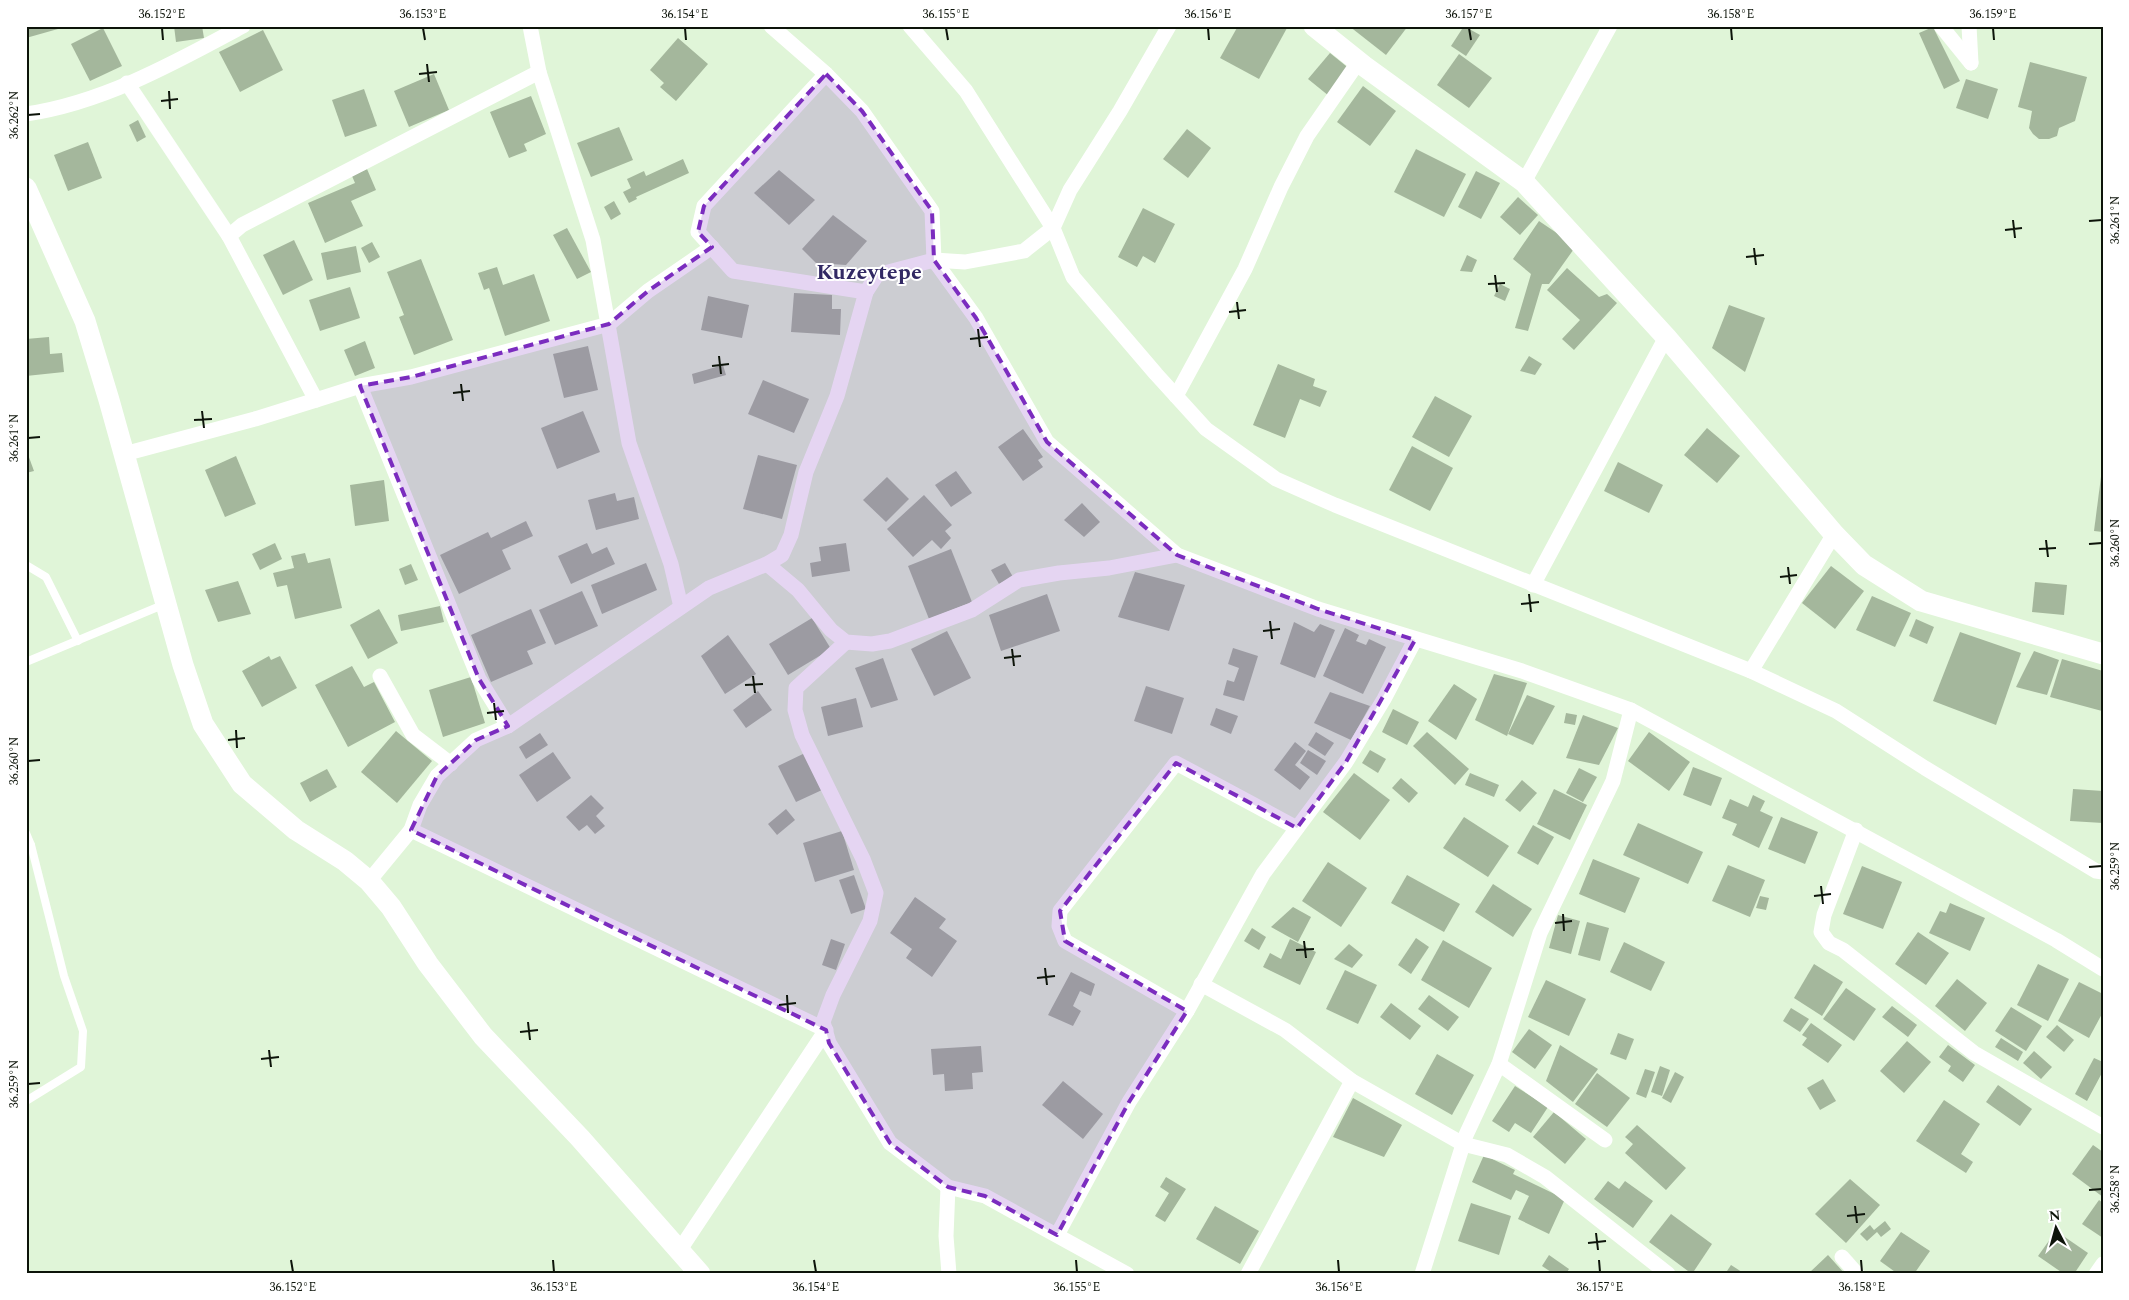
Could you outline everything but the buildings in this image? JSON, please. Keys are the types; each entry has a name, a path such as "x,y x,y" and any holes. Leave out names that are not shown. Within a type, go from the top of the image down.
{"street":[{"path":"26,114 55,108 127,83 243,26"},
{"path":"530,26 539,72 593,240 629,442 671,564 681,607"},
{"path":"771,26 826,74 862,111 932,212 934,260 976,318 1048,442 1177,555 1318,609 1522,671 1631,710 1856,830 2056,940 2103,969"},
{"path":"910,26 966,91 1053,228 1073,277 1206,429 1276,479 1334,505 1751,672 1836,711 1925,768 2096,871 2103,872"},
{"path":"370,881 411,830 420,805 437,776 476,740 508,726 709,588 768,564 782,555 791,535 806,472 837,396 866,292 877,275 934,260 965,262 1024,250 1053,228 1070,190 1120,111 1169,26"},
{"path":"1314,26 1524,182 1666,337 1834,534 1864,565 1921,601 2103,654"},
{"path":"1524,182 1610,26"},
{"path":"1940,26 1971,63 1969,26"},
{"path":"1176,396 1245,269 1281,187 1307,136 1359,61"},
{"path":"229,236 242,225 539,72"},
{"path":"826,74 704,206 698,232 733,271 866,292"},
{"path":"127,83 229,236 316,400"},
{"path":"26,188 85,322 165,604 202,724 242,784 296,830 345,860 370,881 391,907 428,964 483,1036 580,1138 700,1274"},
{"path":"124,454 255,419 360,386 411,377 609,324 648,291 712,248"},
{"path":"1533,585 1666,337"},
{"path":"360,386 479,678 508,726"},
{"path":"1751,672 1834,534"},
{"path":"768,564 798,590 831,630 846,642 872,644 898,638 972,610 1019,580 1059,573 1110,568 1177,555"},
{"path":"1057,1235 1129,1102 1187,1011 1263,874 1346,762 1384,699 1415,640"},
{"path":"846,642 796,688 795,710 802,735 863,859 876,893 870,921 823,1022 829,1044 890,1143 948,1187 985,1196 1126,1274"},
{"path":"380,676 413,735 451,764"},
{"path":"1422,1274 1463,1144 1499,1064 1540,933 1613,781 1631,710"},
{"path":"1187,1011 1065,941 1059,926 1060,911 1176,763 1297,828"},
{"path":"411,830 826,1030"},
{"path":"1856,830 1824,915 1821,932 1828,943 1843,950 1974,1053 2103,1127"},
{"path":"1201,984 1285,1030 1352,1081 1463,1144 1508,1155 1545,1177 1668,1274"},
{"path":"679,1251 826,1030"},
{"path":"1499,1064 1605,1140"},
{"path":"1248,1274 1352,1081"},
{"path":"948,1187 948,1274"},
{"path":"1842,1257 1856,1274"},
{"path":"2096,1274 2103,1264"}],"lane":[{"path":"26,565 46,577 78,641"},
{"path":"26,662 165,604"},
{"path":"26,833 64,976 83,1031 81,1067 26,1102"}],"highlighted area":[{"path":"826,74 862,111 932,211 934,260 976,318 1047,442 1177,555 1318,609 1415,640 1346,762 1297,828 1176,763 1060,911 1065,941 1187,1011 1129,1102 1057,1235 985,1196 948,1187 890,1143 829,1043 826,1030 411,830 437,776 476,740 508,726 479,679 360,386 411,377 609,324 648,291 712,247 698,232 704,206"}],"district":[{"name":"Kuzeytepe","path":"869,272"}]}
